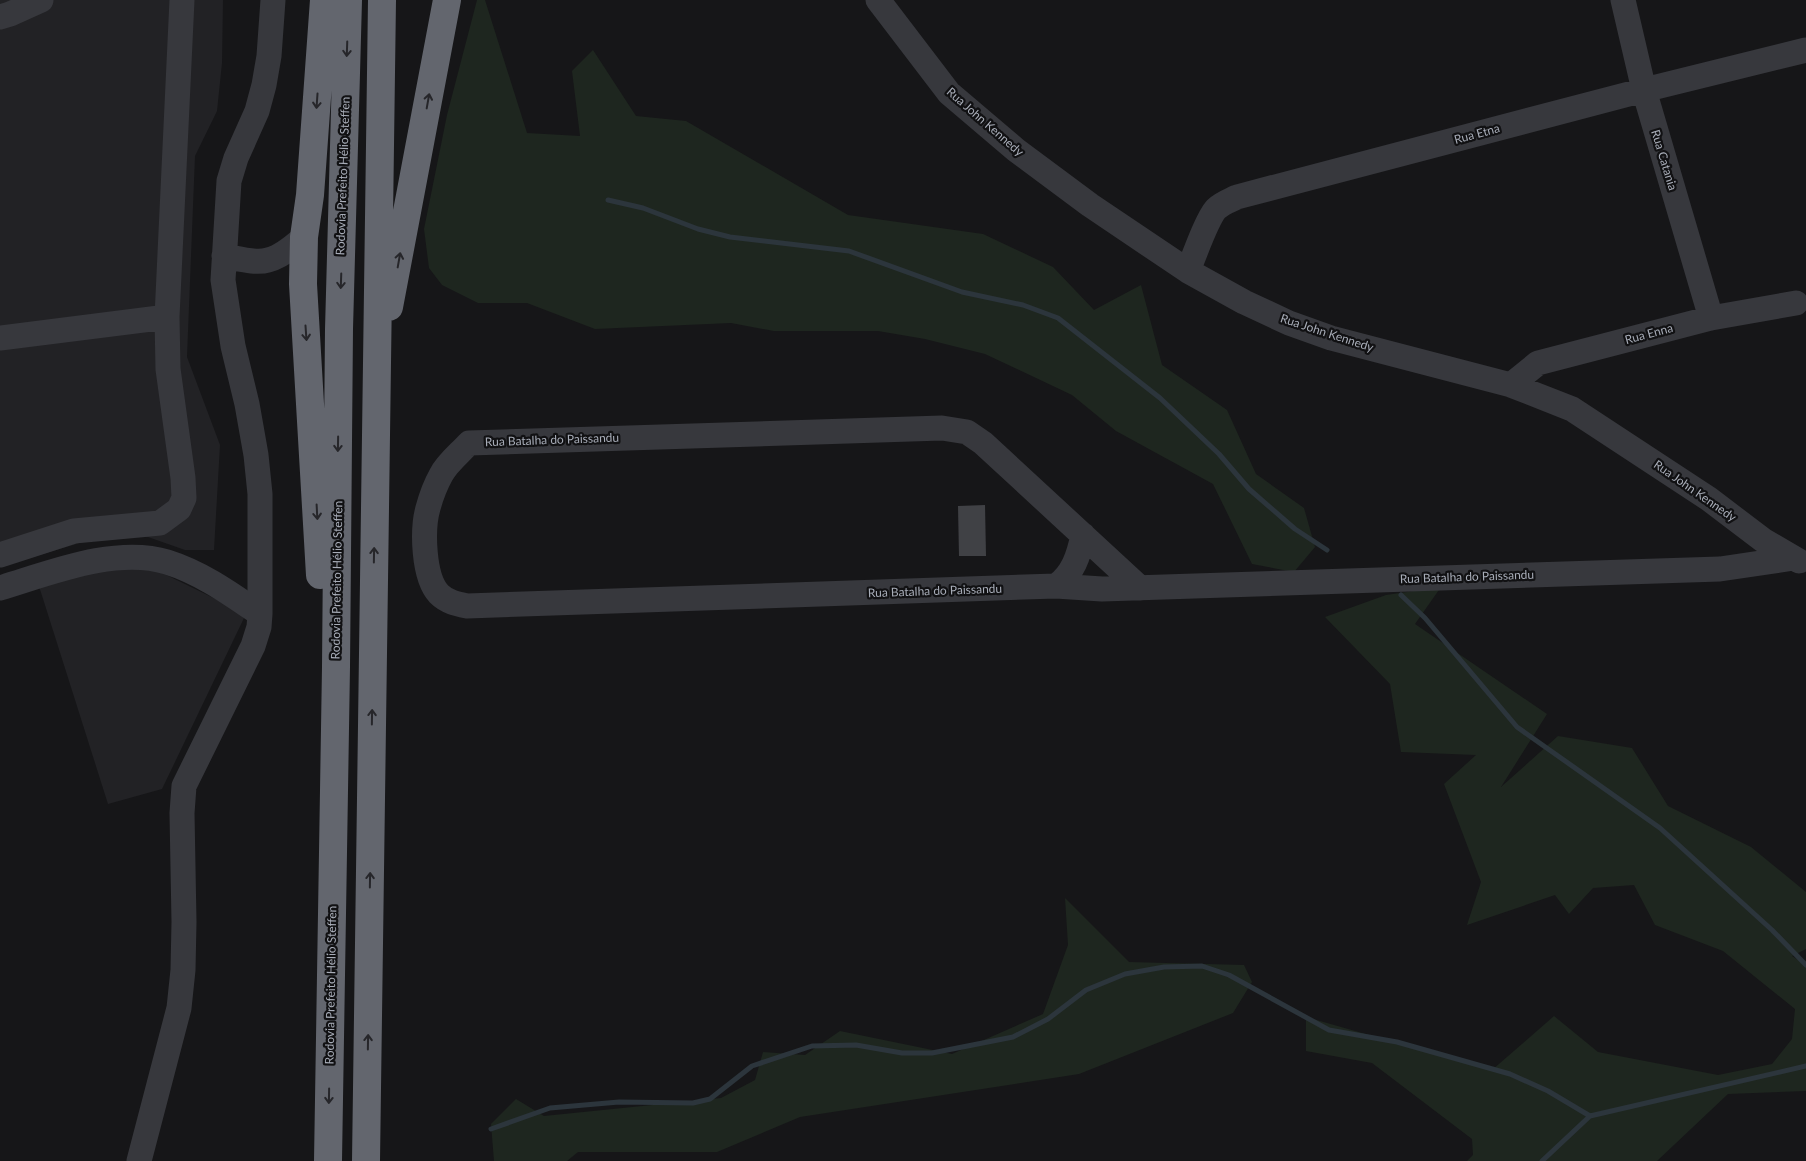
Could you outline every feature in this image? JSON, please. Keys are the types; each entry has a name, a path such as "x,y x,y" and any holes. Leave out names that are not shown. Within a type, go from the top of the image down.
{"highway":[{"path":"324,0 310,194 304,237 303,284 317,509 333,886"},
{"name":"Rodovia Prefeito Hélio Steffen","path":"328,1161 339,329 348,0"},
{"path":"366,1161 382,0"},
{"path":"376,359 394,288 447,0"}],"street":[{"path":"0,17 41,0"},
{"path":"0,555 74,531 160,524 179,509 184,498 168,369 168,317 182,0"},
{"path":"139,1161 179,1008 184,941 182,813 184,786 253,646 260,614 260,494 256,455 249,413 233,346 223,280 229,181 236,158 257,112 264,85 269,56 273,0"},
{"name":"Rua John Kennedy","path":"878,0 949,93 1016,150 1060,183 1188,271 1244,302 1289,323 1331,338 1511,385 1572,409 1709,498 1764,540 1800,561"},
{"name":"Rua Catania","path":"1624,0 1644,90 1711,318"},
{"name":"Rua Etna","path":"1188,271 1214,211 1223,203 1237,197 1644,90 1806,50"},
{"path":"224,256 267,261 294,246 304,237"},
{"path":"267,261 303,284"},
{"name":"Rua Enna","path":"1511,385 1538,363 1711,318 1796,303"},
{"path":"0,338 168,317"},
{"name":"Rua Batalha do Paissandu","path":"1140,588 984,443 968,432 942,428 469,442 442,474 428,508 425,539 429,571 434,587 440,595 453,604 467,606 1056,586 1102,589 1140,588 1720,569 1800,561"},
{"path":"1056,586 1065,579 1074,564 1083,534"},
{"path":"0,588 76,566 107,560 140,557 167,562 214,582 260,614"}],"shaded area":[{"path":"0,0 223,0 222,63 217,111 195,156 187,357 220,445 214,550 185,550 148,537 96,538 0,567"},
{"path":"477,0 485,0 527,133 580,136 572,71 593,50 636,116 686,121 848,215 983,234 1053,267 1094,310 1141,285 1162,365 1227,410 1256,474 1304,508 1315,547 1294,572 1252,564 1213,484 1116,431 1072,395 985,354 925,339 878,331 774,331 731,323 595,329 527,303 478,303 442,285 429,268 424,229 447,115"},
{"path":"152,568 230,606 244,618 162,789 108,804 38,583 108,569"},
{"path":"1441,587 1415,624 1547,714 1501,787 1558,736 1632,748 1668,806 1751,847 1806,892 1806,949 1792,956 1806,965 1806,1091 1728,1094 1657,1161 1467,1161 1473,1155 1472,1139 1372,1063 1306,1051 1306,1017 1492,1070 1554,1016 1598,1052 1718,1075 1772,1064 1792,1039 1795,1009 1723,951 1655,925 1634,885 1593,888 1569,914 1555,895 1467,925 1481,882 1444,784 1476,755 1401,752 1390,684 1325,617 1386,595"},
{"path":"1065,898 1129,962 1244,965 1252,982 1233,1013 1079,1074 800,1117 717,1152 578,1152 567,1161 494,1161 491,1124 516,1099 544,1116 721,1098 755,1080 763,1052 805,1055 840,1031 952,1054 1043,1014 1068,945"}],"building":[{"path":"985,505 986,556 959,556 958,506"}],"waterway":[{"path":"608,200 643,208 698,229 730,237 849,251 962,292 1023,305 1058,318 1160,398 1219,454 1249,489 1295,529 1327,550"},
{"path":"1401,595 1425,618 1517,727 1660,828 1772,930 1806,965"},
{"path":"491,1129 550,1108 619,1102 693,1103 710,1099 752,1066 812,1046 856,1045 902,1053 932,1053 1013,1037 1048,1019 1086,990 1125,974 1164,967 1202,966 1229,975 1329,1030 1397,1042 1510,1074 1548,1091 1590,1116"},
{"path":"1542,1161 1590,1116 1806,1066"}]}
